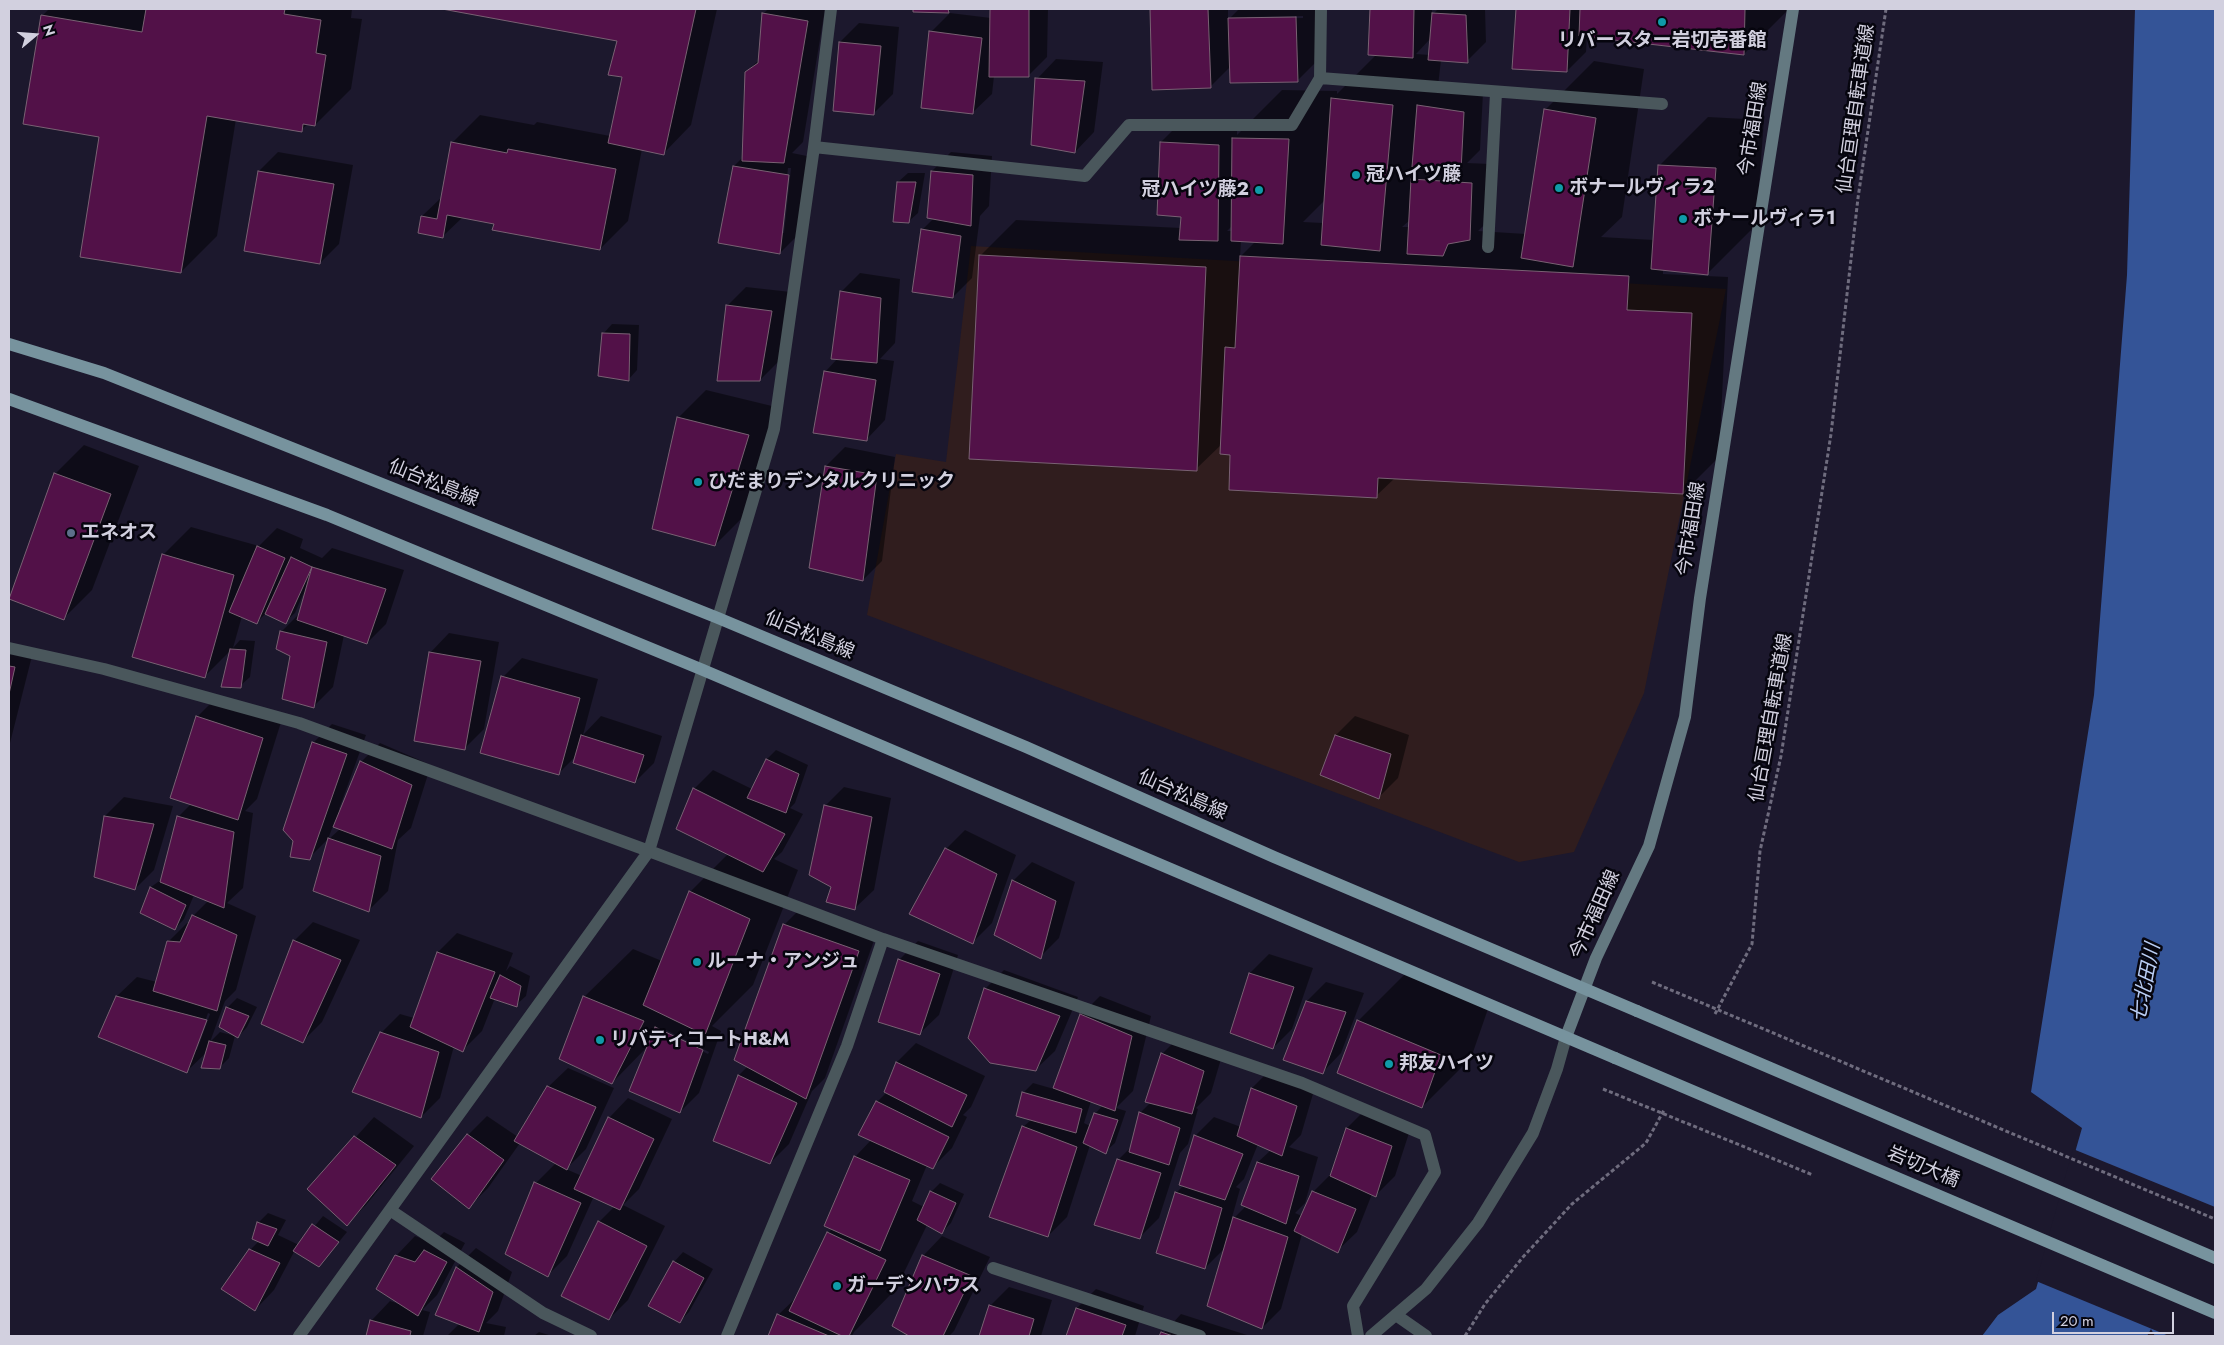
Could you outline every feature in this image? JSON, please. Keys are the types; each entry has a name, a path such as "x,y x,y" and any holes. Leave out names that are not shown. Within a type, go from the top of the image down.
{"main road":[{"name":"今市福田線","path":"1566,1037 1596,958 1649,846 1685,718 1703,578 1793,9"},
{"name":"仙台松島線","path":"9,344 104,373 718,618 1026,747 1274,857 1637,1011"},
{"path":"9,399 327,515 703,670 1566,1037"},
{"name":"岩切大橋","path":"1637,1011 2215,1258"},
{"name":"岩切大橋","path":"1566,1037 2215,1313"}],"street":[{"path":"299,1336 649,851 774,429 814,147 831,9"},
{"path":"814,147 1084,176 1129,125 1292,125 1320,78 1321,9"},
{"path":"1320,78 1496,93 1662,104"},
{"path":"1488,247 1496,93"},
{"path":"9,648 104,669 299,723 883,939 1302,1083 1425,1135 1435,1172 1353,1306 1358,1336"},
{"path":"726,1336 848,1046 883,939"},
{"path":"1371,1336 1426,1289 1478,1223 1533,1133 1557,1069 1566,1037"},
{"path":"390,1210 542,1313 591,1336"},
{"path":"993,1268 1200,1336"},
{"path":"1396,1315 1426,1336"}],"path":[{"name":"仙台亘理自転車道線","path":"1711,1022 1752,944 1760,851 1781,756 1831,434 1858,198 1886,9"},
{"path":"1652,982 2215,1219"},
{"path":"1465,1336 1485,1304 1523,1256 1572,1204 1646,1143 1664,1108"}],"shaded area":[{"path":"971,246 1726,289 1644,693 1574,852 1519,862 867,615 896,454 946,462"}],"water":[{"name":"七北田川","path":"2135,9 2215,9 2215,1336 2155,1336 2151,1329 2147,1336 1982,1336 1998,1315 2036,1289 2082,1128 2031,1092 2094,695 2127,275"}],"pier":[{"path":"2073,1149 2215,1207 2215,1336 2169,1336 2036,1281"}],"building":[{"path":"146,9 285,9 284,14 321,20 316,53 326,55 315,126 303,124 302,132 207,116 181,273 80,257 99,137 23,124 41,15 142,32"},
{"path":"442,9 696,9 664,155 608,143 622,77 608,75 617,41"},
{"path":"913,9 948,9 949,13 913,12"},
{"path":"990,9 1029,9 1029,77 989,77"},
{"path":"1150,9 1208,9 1211,88 1152,90"},
{"path":"1370,9 1414,9 1413,58 1368,55"},
{"path":"1516,9 1570,9 1567,72 1512,69"},
{"name":"リバースター岩切壱番館","path":"1580,9 1745,9 1744,55 1579,36"},
{"path":"762,13 808,21 784,163 742,161 745,72 758,63"},
{"path":"1432,13 1466,15 1468,63 1428,60"},
{"path":"1296,17 1298,82 1230,83 1228,18"},
{"path":"929,31 982,38 973,114 921,108"},
{"path":"839,42 881,46 874,115 833,111"},
{"path":"1035,78 1085,81 1075,153 1031,145"},
{"name":"冠ハイツ藤","path":"1331,98 1393,105 1380,251 1321,245"},
{"path":"1417,105 1464,112 1461,171 1412,167"},
{"name":"ボナールヴィラ2","path":"1544,109 1596,118 1573,267 1521,258"},
{"name":"冠ハイツ藤2","path":"1232,138 1289,139 1283,244 1231,241"},
{"path":"451,142 507,153 508,149 616,169 600,250 492,230 494,224 447,215 443,238 418,233 421,216 437,219"},
{"path":"1160,142 1219,145 1218,241 1179,240 1181,217 1157,215"},
{"name":"ボナールヴィラ1","path":"1658,165 1716,168 1708,275 1651,269"},
{"path":"733,166 789,175 780,254 718,243"},
{"path":"258,171 334,184 320,264 244,251"},
{"path":"931,171 973,175 971,226 927,218"},
{"path":"1411,179 1472,183 1470,240 1448,244 1443,256 1407,254"},
{"path":"897,182 916,182 909,223 893,222"},
{"path":"921,229 961,236 953,298 912,292"},
{"path":"979,255 1206,267 1197,471 969,459"},
{"path":"1240,256 1629,276 1627,310 1692,313 1683,494 1378,478 1377,498 1229,490 1230,455 1220,454 1225,347 1235,348"},
{"path":"840,291 881,298 877,363 831,359"},
{"path":"726,305 772,311 760,381 717,381"},
{"path":"602,333 630,334 629,381 598,376"},
{"path":"824,371 876,380 867,441 813,433"},
{"name":"ひだまりデンタルクリニック","path":"677,417 749,435 715,546 652,529"},
{"path":"825,466 877,475 863,581 809,568"},
{"path":"54,473 111,494 64,620 9,599"},
{"path":"257,546 285,558 257,624 229,612"},
{"path":"162,554 234,575 205,678 132,657"},
{"path":"291,557 312,567 286,624 265,614"},
{"path":"312,567 386,589 367,644 297,620"},
{"path":"280,631 327,642 314,708 282,699 290,656 276,649"},
{"path":"230,649 246,650 241,688 221,687"},
{"path":"429,652 481,661 465,750 414,741"},
{"path":"9,666 15,667 9,694"},
{"path":"501,676 580,698 559,775 480,753"},
{"path":"196,716 263,738 238,820 170,798"},
{"path":"581,735 644,755 635,783 573,763"},
{"path":"1335,735 1391,754 1379,799 1320,775"},
{"path":"312,742 347,754 310,860 290,857 293,841 283,830"},
{"path":"766,759 799,774 786,813 747,798"},
{"path":"360,761 412,785 392,849 333,827"},
{"path":"693,788 785,834 763,872 676,829"},
{"path":"824,805 872,817 855,910 826,902 831,887 809,875"},
{"path":"104,816 154,824 135,890 94,877"},
{"path":"177,816 234,832 224,908 160,882"},
{"path":"328,838 381,856 369,912 313,891"},
{"path":"945,848 997,874 973,944 909,914"},
{"path":"1012,880 1056,901 1041,959 994,935"},
{"path":"150,887 186,905 175,930 140,913"},
{"name":"ルーナ・アンジュ","path":"689,891 750,919 705,1035 643,1005"},
{"path":"192,915 237,935 217,1011 153,991 167,941 180,942"},
{"path":"783,924 859,951 806,1099 734,1060"},
{"path":"293,940 341,960 303,1043 261,1024"},
{"path":"437,952 495,972 463,1052 410,1027"},
{"path":"898,959 940,974 920,1035 878,1022"},
{"path":"1249,973 1294,987 1273,1049 1230,1033"},
{"path":"500,975 521,986 517,1007 490,998"},
{"path":"984,988 1060,1016 1036,1071 990,1063 968,1038"},
{"path":"116,996 207,1020 187,1073 98,1037"},
{"name":"リバティコートH&M","path":"583,996 644,1021 612,1084 559,1059"},
{"path":"1306,1001 1346,1012 1323,1074 1283,1060"},
{"path":"226,1007 249,1016 238,1038 219,1027"},
{"path":"1080,1014 1132,1036 1115,1111 1053,1088"},
{"name":"邦友ハイツ","path":"1357,1020 1441,1055 1422,1108 1337,1073"},
{"path":"655,1027 703,1050 680,1113 629,1091"},
{"path":"380,1032 439,1052 421,1118 352,1092"},
{"path":"209,1041 226,1045 220,1069 201,1068"},
{"path":"1161,1053 1204,1071 1192,1114 1145,1102"},
{"path":"896,1062 967,1095 952,1127 884,1092"},
{"path":"738,1075 797,1103 770,1164 713,1141"},
{"path":"547,1086 596,1107 567,1170 514,1141"},
{"path":"1251,1088 1297,1106 1282,1156 1237,1136"},
{"path":"1022,1092 1082,1109 1076,1133 1016,1116"},
{"path":"876,1101 949,1137 933,1169 858,1135"},
{"path":"1139,1112 1180,1128 1169,1165 1129,1152"},
{"path":"1094,1113 1118,1120 1106,1154 1083,1143"},
{"path":"608,1117 654,1139 620,1210 574,1189"},
{"path":"1022,1126 1077,1147 1048,1237 989,1217"},
{"path":"1346,1128 1392,1146 1376,1197 1330,1176"},
{"path":"467,1134 504,1160 469,1209 431,1179"},
{"path":"1194,1135 1243,1154 1225,1200 1179,1185"},
{"path":"354,1136 396,1165 347,1226 307,1189"},
{"path":"854,1156 910,1180 880,1251 824,1226"},
{"path":"1117,1159 1161,1173 1140,1239 1094,1225"},
{"path":"1257,1162 1299,1176 1286,1224 1241,1205"},
{"path":"534,1182 581,1203 548,1277 505,1254"},
{"path":"930,1191 956,1203 942,1234 917,1220"},
{"path":"1312,1191 1356,1209 1338,1253 1294,1231"},
{"path":"1175,1192 1222,1208 1205,1269 1156,1253"},
{"path":"1233,1217 1288,1237 1262,1329 1207,1306"},
{"path":"598,1221 647,1246 609,1320 561,1296"},
{"path":"257,1222 277,1229 268,1246 252,1239"},
{"path":"312,1224 339,1242 319,1267 293,1251"},
{"name":"ガーデンハウス","path":"827,1232 886,1260 849,1336 842,1336 789,1311"},
{"path":"249,1249 280,1263 255,1311 221,1289"},
{"path":"424,1250 447,1262 418,1316 376,1289 395,1255 415,1262"},
{"path":"922,1255 972,1276 943,1336 909,1336 892,1326"},
{"path":"673,1261 704,1278 680,1323 648,1306"},
{"path":"456,1267 493,1292 479,1332 435,1315"},
{"path":"989,1305 1034,1319 1029,1336 979,1336"},
{"path":"1076,1308 1126,1325 1122,1336 1066,1336"},
{"path":"777,1314 829,1336 768,1336"},
{"path":"370,1320 411,1331 410,1336 366,1336"},
{"path":"1161,1332 1173,1336 1159,1336"}],"place":[{"name":"リバースター岩切壱番館","path":"1662,22"},
{"name":"冠ハイツ藤","path":"1356,175"},
{"name":"ボナールヴィラ2","path":"1559,188"},
{"name":"冠ハイツ藤2","path":"1259,190"},
{"name":"ボナールヴィラ1","path":"1683,219"},
{"name":"ひだまりデンタルクリニック","path":"698,482"},
{"name":"エネオス","path":"71,533"},
{"name":"ルーナ・アンジュ","path":"697,962"},
{"name":"リバティコートH&M","path":"600,1040"},
{"name":"邦友ハイツ","path":"1389,1064"},
{"name":"ガーデンハウス","path":"837,1286"}]}
